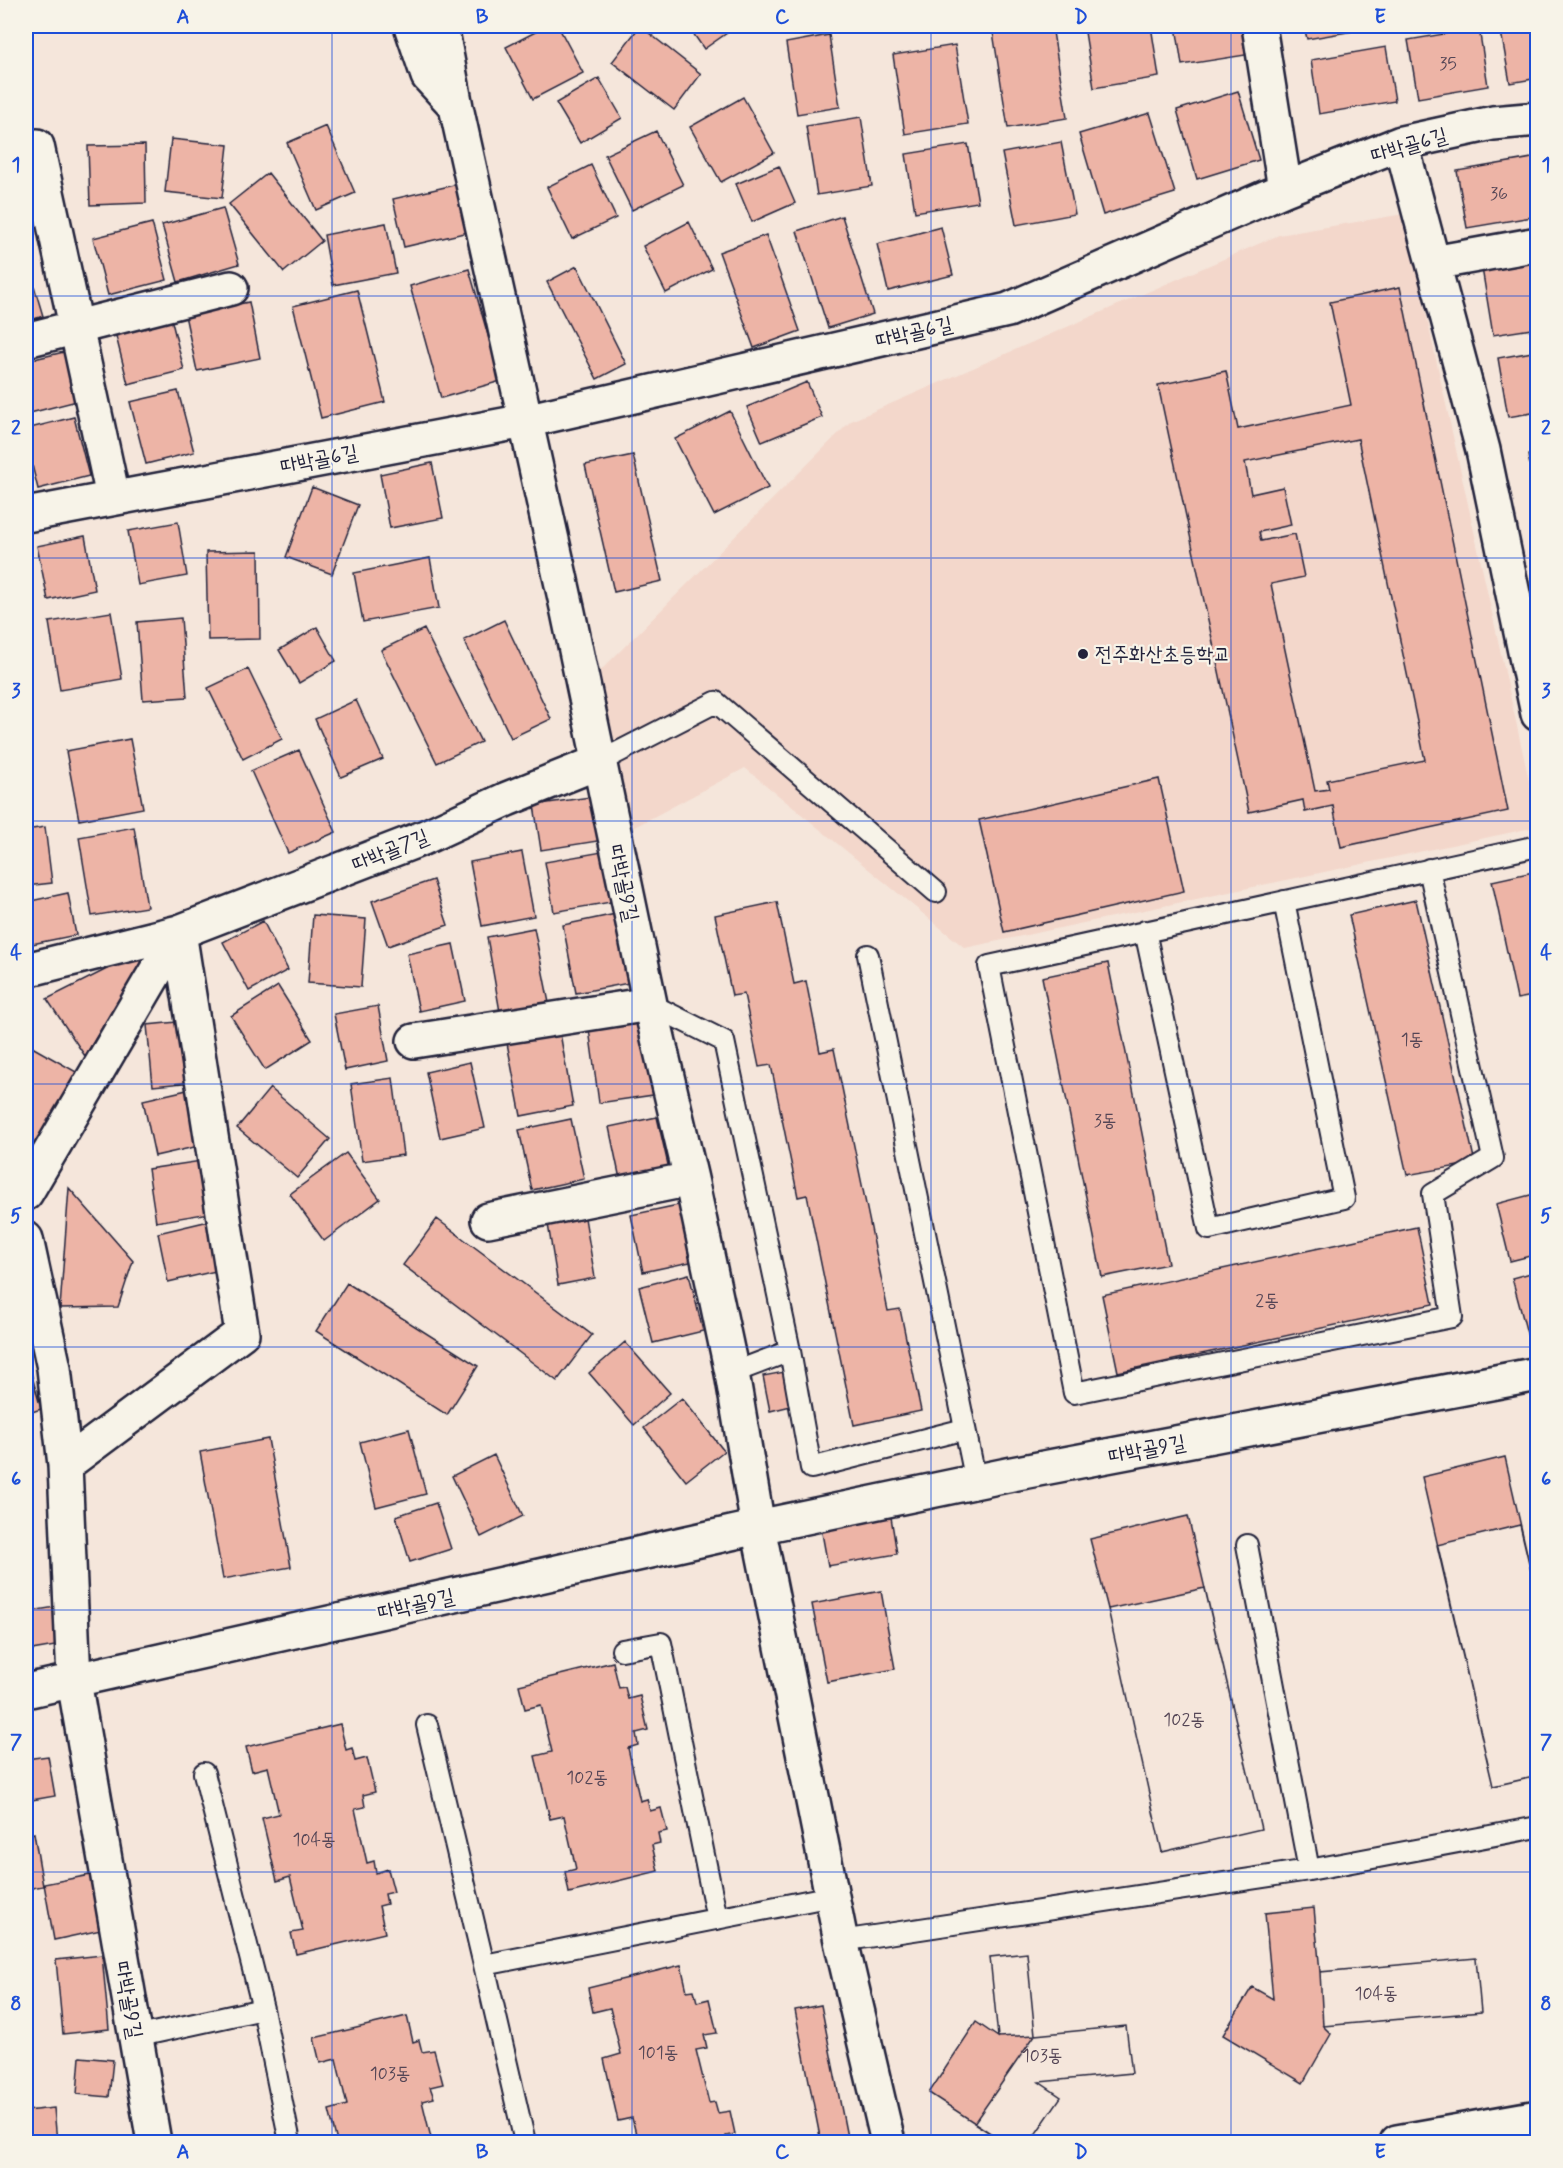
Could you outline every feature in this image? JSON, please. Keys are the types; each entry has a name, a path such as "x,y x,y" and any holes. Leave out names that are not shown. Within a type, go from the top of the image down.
{"street":[{"path":"411,26 428,76 456,107"},
{"path":"441,26 456,107 599,762"},
{"path":"1258,26 1285,189"},
{"name":"따박골6길","path":"26,515 525,421 1008,310 1285,189 1401,143 1493,123 1538,119"},
{"path":"1401,143 1483,450 1531,652 1538,714"},
{"path":"37,146 113,497"},
{"path":"1433,263 1538,244"},
{"path":"26,340 231,288"},
{"name":"따박골7길","path":"26,970 179,932 423,838 507,799 599,762"},
{"name":"따박골9길","path":"599,762 732,1373 758,1527"},
{"path":"26,1193 179,932"},
{"path":"65,1466 242,1333 179,932"},
{"path":"414,1041 650,1004"},
{"path":"488,1220 691,1179"},
{"name":"따박골9길","path":"26,1239 54,1368 65,1466 74,1681 154,2142"},
{"name":"따박골9길","path":"26,1692 758,1527 976,1482 1538,1374"},
{"path":"758,1527 841,1941 888,2142"},
{"path":"1397,2142 1538,2117"}],"lane":[{"path":"599,762 716,702 936,892"},
{"path":"1429,869 1493,1158 1433,1194 1452,1317 1074,1393 989,966 1145,931 1429,869 1538,846"},
{"path":"1145,931 1209,1229 1344,1198 1284,901"},
{"path":"868,955 976,1482"},
{"path":"650,1004 724,1041 790,1351 811,1468 965,1429"},
{"path":"732,1373 790,1351"},
{"path":"1247,1545 1309,1870"},
{"path":"622,1650 661,1643 717,1919"},
{"path":"427,1725 525,2142"},
{"path":"204,1773 263,2010 290,2142"},
{"path":"841,1941 1309,1870 1538,1827"},
{"path":"484,1965 832,1896"},
{"path":"135,2037 263,2010"}],"shaded area":[{"path":"1404,214 1537,817 1537,827 965,948 745,768 614,838 584,687 851,421 1279,235"}],"building":[{"path":"547,26 558,26 583,73 533,99 506,47"},
{"path":"640,26 701,74 674,110 612,62"},
{"path":"688,26 737,26 704,49"},
{"path":"1032,26 1052,26 1067,118 1008,128 993,32"},
{"path":"1084,26 1151,26 1159,77 1094,88"},
{"path":"1176,26 1247,26 1252,54 1182,65"},
{"path":"1304,26 1383,26 1307,39"},
{"path":"1500,26 1538,26 1538,78 1510,83"},
{"path":"1479,28 1488,86 1418,98 1408,40"},
{"path":"829,35 840,107 797,114 786,43"},
{"path":"955,45 968,124 905,134 893,55"},
{"path":"1386,47 1395,101 1319,114 1311,60"},
{"path":"599,78 622,118 580,143 556,103"},
{"path":"1238,91 1259,160 1197,179 1177,110"},
{"path":"743,97 774,153 721,182 690,127"},
{"path":"1150,113 1175,193 1103,215 1079,134"},
{"path":"861,117 872,186 817,195 806,126"},
{"path":"326,126 355,193 316,210 287,143"},
{"path":"656,131 683,185 632,210 605,155"},
{"path":"171,139 228,145 222,198 165,192"},
{"path":"1061,142 1075,214 1016,225 1002,153"},
{"path":"968,144 978,202 915,212 906,154"},
{"path":"145,145 146,203 90,205 88,146"},
{"path":"1538,157 1538,216 1467,228 1457,171"},
{"path":"591,165 616,218 572,239 547,187"},
{"path":"779,166 795,203 752,222 736,184"},
{"path":"268,173 322,241 284,272 229,204"},
{"path":"467,182 477,230 404,247 393,199"},
{"path":"223,208 239,264 178,282 162,225"},
{"path":"842,216 873,314 828,328 797,231"},
{"path":"689,222 712,269 666,293 643,246"},
{"path":"152,223 167,280 108,295 93,238"},
{"path":"386,223 396,273 333,285 324,235"},
{"path":"941,227 953,275 888,291 877,244"},
{"path":"766,235 800,331 754,348 719,252"},
{"path":"26,259 43,316 26,322"},
{"path":"1536,259 1538,328 1493,335 1482,268"},
{"path":"577,266 626,364 597,379 547,282"},
{"path":"469,269 501,381 441,398 410,286"},
{"path":"1400,287 1508,811 1341,847 1333,806 1305,812 1303,800 1249,812 1158,385 1226,371 1238,429 1351,405 1330,302","holes":["1358,439 1425,760 1327,780 1329,789 1315,791 1271,584 1304,577 1295,534 1261,541 1259,532 1291,525 1283,487 1251,494 1245,462"]},
{"path":"357,290 385,402 321,418 293,306"},
{"path":"249,302 260,358 197,371 185,315"},
{"path":"171,318 184,370 128,384 115,332"},
{"path":"1538,351 1538,412 1508,417 1498,358"},
{"path":"64,352 77,401 26,414 26,361"},
{"path":"807,382 822,417 762,442 747,407"},
{"path":"178,391 194,452 146,464 130,402"},
{"path":"730,411 768,488 714,515 675,439"},
{"path":"74,417 89,476 38,489 26,441 26,429"},
{"path":"1538,453 1538,511 1528,455"},
{"path":"633,455 662,581 614,592 585,465"},
{"path":"432,463 443,518 390,528 380,474"},
{"path":"312,487 358,505 332,574 286,557"},
{"path":"178,522 187,576 138,585 128,531"},
{"path":"85,536 95,590 48,600 37,546"},
{"path":"259,551 260,639 208,640 206,552"},
{"path":"430,558 439,608 363,622 354,573"},
{"path":"111,612 122,679 60,690 49,622"},
{"path":"181,618 187,697 143,700 137,622"},
{"path":"504,620 551,719 511,738 464,640"},
{"path":"317,627 336,661 299,683 279,650"},
{"path":"424,629 481,742 437,763 381,650"},
{"path":"248,669 282,739 243,759 208,688"},
{"path":"356,700 383,759 341,777 315,719"},
{"path":"130,739 143,808 79,820 66,751"},
{"path":"299,750 336,832 288,853 251,771"},
{"path":"1159,779 1184,891 1004,932 979,820"},
{"path":"597,796 604,840 541,850 534,805"},
{"path":"45,827 52,883 26,886 26,830"},
{"path":"134,827 147,907 92,916 79,837"},
{"path":"522,852 534,916 482,926 470,862"},
{"path":"602,852 611,902 554,912 545,862"},
{"path":"1538,871 1538,995 1517,999 1492,881"},
{"path":"433,880 448,925 388,946 372,901"},
{"path":"68,893 76,935 27,945 26,902"},
{"path":"1416,900 1475,1163 1407,1175 1349,915"},
{"path":"777,902 794,984 806,981 820,1052 834,1049 888,1311 900,1309 921,1411 854,1425 807,1195 798,1197 771,1065 759,1067 744,994 732,996 715,915"},
{"path":"616,914 629,983 576,993 563,925"},
{"path":"313,915 366,919 361,987 308,983"},
{"path":"263,921 288,970 249,991 223,942"},
{"path":"534,928 549,1003 500,1012 487,937"},
{"path":"453,944 465,1001 419,1011 407,954"},
{"path":"135,955 142,962 85,1056 47,999"},
{"path":"1108,963 1168,1264 1102,1277 1042,977"},
{"path":"278,986 312,1040 265,1070 231,1016"},
{"path":"378,1006 388,1061 345,1070 334,1014"},
{"path":"26,1014 30,1033 26,1034"},
{"path":"187,1021 193,1082 153,1086 147,1025"},
{"path":"643,1022 653,1095 599,1103 589,1029"},
{"path":"560,1033 573,1106 521,1116 507,1043"},
{"path":"32,1047 78,1073 26,1168 26,1059"},
{"path":"470,1062 485,1128 440,1138 426,1072"},
{"path":"393,1078 403,1155 362,1161 351,1084"},
{"path":"270,1088 330,1139 297,1178 237,1128"},
{"path":"187,1090 199,1146 155,1156 143,1100"},
{"path":"657,1117 669,1169 620,1179 609,1127"},
{"path":"571,1119 584,1179 532,1190 519,1130"},
{"path":"346,1153 380,1199 324,1241 290,1194"},
{"path":"208,1160 216,1212 156,1222 148,1169"},
{"path":"69,1188 133,1261 118,1307 60,1308"},
{"path":"1538,1193 1538,1254 1510,1261 1496,1204"},
{"path":"683,1204 695,1261 643,1272 631,1215"},
{"path":"585,1218 595,1278 558,1285 548,1224"},
{"path":"437,1219 592,1335 557,1381 403,1265"},
{"path":"209,1221 220,1270 168,1282 158,1233"},
{"path":"1417,1227 1433,1304 1118,1372 1102,1295"},
{"path":"1538,1271 1538,1334 1528,1337 1512,1278"},
{"path":"689,1274 703,1331 653,1343 639,1287"},
{"path":"347,1283 478,1366 447,1415 316,1331"},
{"path":"625,1342 670,1393 634,1425 589,1373"},
{"path":"30,1369 41,1409 26,1414 26,1370"},
{"path":"784,1372 791,1406 770,1411 763,1376"},
{"path":"682,1398 724,1451 686,1481 644,1428"},
{"path":"409,1429 426,1494 376,1507 360,1442"},
{"path":"268,1439 291,1567 223,1579 200,1452"},
{"path":"494,1455 523,1516 481,1537 452,1476"},
{"path":"1505,1457 1538,1601 1538,1776 1493,1786 1422,1477"},
{"path":"436,1503 451,1549 410,1562 396,1516"},
{"path":"890,1511 897,1554 828,1566 820,1522"},
{"path":"1188,1516 1261,1829 1162,1852 1108,1609 1090,1539"},
{"path":"1520,1525 1538,1601 1538,1776 1493,1786 1437,1545"},
{"path":"1205,1588 1261,1829 1162,1852 1108,1609"},
{"path":"881,1591 895,1669 827,1682 812,1604"},
{"path":"55,1607 61,1645 26,1651 26,1612"},
{"path":"613,1662 619,1688 625,1687 628,1699 640,1696 648,1730 636,1733 638,1745 628,1748 640,1801 647,1799 650,1811 661,1808 667,1831 658,1833 660,1843 652,1845 658,1871 569,1893 565,1872 576,1869 564,1816 550,1819 535,1756 552,1752 541,1705 525,1709 519,1685"},
{"path":"340,1724 346,1750 352,1748 355,1761 367,1758 375,1792 363,1795 365,1807 355,1809 367,1863 374,1861 376,1873 388,1869 394,1892 385,1894 387,1904 379,1906 385,1933 296,1954 291,1933 303,1931 290,1877 277,1881 262,1818 279,1814 268,1767 252,1771 246,1747"},
{"path":"48,1756 55,1796 26,1801 26,1759"},
{"path":"34,1833 43,1886 26,1889 26,1835"},
{"path":"90,1875 101,1930 54,1940 44,1884"},
{"path":"1314,1908 1320,1972 1476,1958 1481,2012 1323,2026 1331,2034 1303,2083 1223,2035 1252,1987 1273,1999 1265,1913"},
{"path":"1027,1953 1035,2035 1126,2026 1132,2073 1039,2082 1061,2097 1030,2142 1004,2142 929,2093 976,2022 998,2037 990,1957"},
{"path":"1027,1953 1035,2035 998,2037 990,1957"},
{"path":"1538,1954 1538,1968 1532,1964"},
{"path":"1538,1954 1538,1968 1532,1964"},
{"path":"102,1955 109,2029 63,2034 56,1960"},
{"path":"1476,1958 1481,2012 1323,2026 1320,1972"},
{"path":"681,1965 687,1991 694,1990 697,2002 709,1999 717,2033 704,2035 707,2048 696,2050 709,2103 715,2102 718,2113 730,2111 735,2134 726,2136 728,2142 638,2142 632,2118 618,2121 604,2059 621,2054 610,2008 593,2012 588,1988"},
{"path":"821,2005 848,2142 821,2142 795,2010"},
{"path":"407,2016 413,2042 419,2040 422,2052 434,2050 443,2084 430,2087 434,2098 422,2101 432,2142 337,2142 329,2110 347,2105 336,2059 320,2063 314,2038"},
{"path":"1126,2026 1132,2073 1039,2082 1061,2097 1030,2142 1004,2142 974,2123 1035,2035"},
{"path":"80,2057 113,2060 109,2097 77,2094"},
{"path":"54,2108 57,2142 26,2142 26,2111"},
{"path":"89,2139 113,2142 89,2142"}],"place":[{"name":"전주화산초등학교","path":"1083,654"}]}
